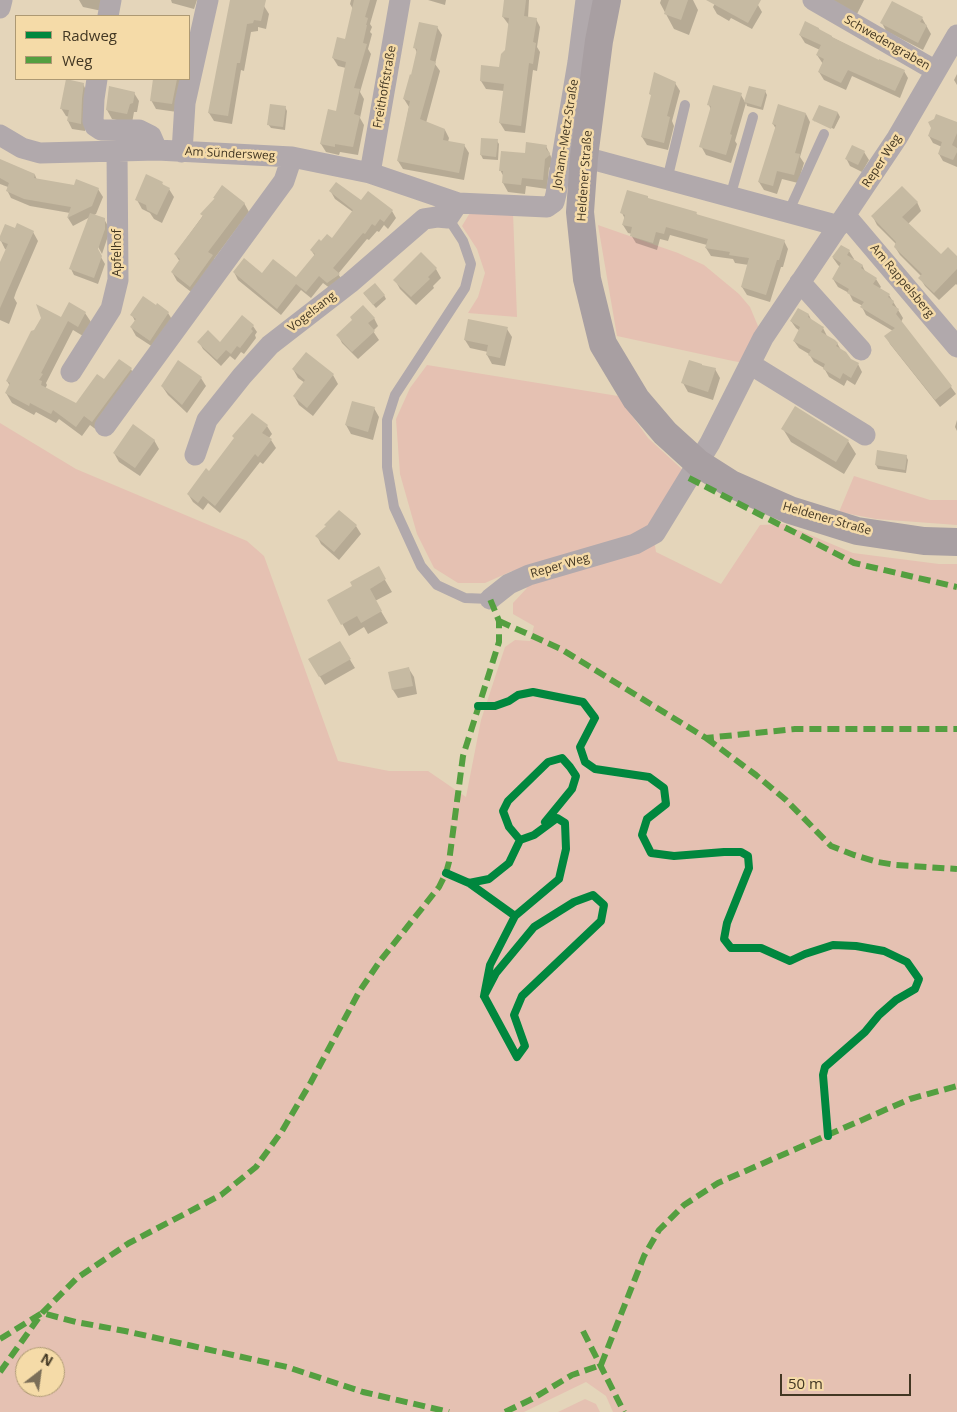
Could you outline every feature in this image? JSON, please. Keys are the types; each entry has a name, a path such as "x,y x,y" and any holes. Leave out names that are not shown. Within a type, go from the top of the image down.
{"main road":[{"name":"Heldener Straße","path":"607,0 599,41 584,157 580,212 587,279 603,344 636,399 666,433 698,463 731,484 790,510 857,531 924,541 957,542"}],"street":[{"path":"0,8 2,0"},
{"path":"108,15 111,0"},
{"path":"182,152 185,103 208,0"},
{"name":"Freithoffstraße","path":"370,173 400,0"},
{"name":"Johann-Metz-Straße","path":"453,210 547,207 554,202 578,62 586,0"},
{"name":"Schwedengraben","path":"812,0 936,71"},
{"name":"Reper Weg","path":"490,599 508,584 529,575 635,544 655,533 710,443 763,338 897,138 956,38"},
{"path":"97,80 93,121 95,126 101,130 139,130 151,136 157,150"},
{"name":"Am Sündersweg","path":"0,135 22,148 40,152 157,150 292,157 370,173 453,210"},
{"name":"Apfelhof","path":"71,372 111,309 118,280 118,151"},
{"path":"106,426 284,181 292,157"},
{"path":"584,157 788,213 842,221"},
{"name":"Vogelsang","path":"195,455 207,420 242,376 270,345 350,283 424,219 437,217 453,210"},
{"name":"Am Rappelsberg","path":"842,221 957,348"},
{"path":"800,282 861,350"},
{"path":"750,364 865,435"}],"lane":[{"path":"666,180 685,105"},
{"path":"730,197 753,116"},
{"path":"788,213 824,134"},
{"path":"453,210 471,264 465,288 395,395 387,420 387,467 394,507 422,566 437,585 464,598 490,599"}],"shaded area":[{"path":"471,211 513,213 517,317 468,313 478,297 485,273 477,249 462,226"},
{"path":"598,225 678,253 704,265 739,294 750,307 763,338 750,364 617,336"},
{"path":"427,365 618,396 648,438 685,472 651,521 656,552 721,584 760,525 784,524 853,553 939,564 957,564 957,1412 613,1412 606,1396 586,1382 524,1412 0,1412 0,423 76,469 247,541 264,556 338,761 389,771 428,771 466,797 481,720 505,647 515,640 530,641 534,626 513,614 513,603 527,588 512,571 485,583 458,583 434,568 417,534 400,474 396,419 410,388"},
{"path":"854,476 930,500 957,500 957,525 876,519 839,512"},
{"path":"585,1399 596,1404 600,1412 558,1412"}],"building":[{"path":"230,0 266,0 261,21 254,20 253,23 247,24 240,63 237,63 228,116 208,113"},
{"path":"354,0 370,0 365,17 368,18 363,43 367,44 354,88 360,89 354,114 360,116 353,147 335,144 335,147 320,144 328,109 336,111 346,62 332,58 337,37 345,39"},
{"path":"504,0 526,0 524,16 537,18 533,42 536,43 533,64 529,63 521,126 499,123 504,84 480,81 481,65 499,67 501,54 505,50 509,18 502,17"},
{"path":"669,0 688,0 681,20 664,14"},
{"path":"706,0 761,0 748,23"},
{"path":"892,1 923,17 920,22 927,25 918,43 880,23"},
{"path":"805,21 832,37 879,60 905,70 895,91 848,70 841,83 818,72 824,59 816,55 821,45 799,35"},
{"path":"419,22 438,26 430,60 436,62 420,119 445,129 443,140 465,144 459,173 397,161 410,101 403,99 417,49 413,48"},
{"path":"654,72 676,82 667,116 670,117 664,143 641,137 651,95 649,94"},
{"path":"66,80 84,83 81,124 67,121 69,110 60,109"},
{"path":"153,80 177,80 172,104 150,101"},
{"path":"713,85 742,93 726,155 699,147 711,106 707,105"},
{"path":"109,86 135,92 133,103 130,104 127,114 106,110"},
{"path":"749,86 766,90 761,107 744,102"},
{"path":"270,104 286,106 283,127 267,125"},
{"path":"778,104 806,113 795,153 800,154 794,175 777,171 773,186 758,182 776,125 772,124"},
{"path":"819,105 838,112 831,129 812,120"},
{"path":"936,114 957,122 957,133 952,145 957,148 957,152 953,160 938,154 942,142 928,136 931,128 928,122 934,119"},
{"path":"481,138 498,139 496,157 480,155"},
{"path":"526,142 547,145 546,149 550,155 545,159 543,180 522,178 521,185 502,183 503,171 499,171 501,151 525,153"},
{"path":"852,145 865,151 858,165 845,159"},
{"path":"0,159 35,174 34,178 74,185 76,179 99,188 92,206 67,218 71,207 24,199 6,191 9,183 0,178"},
{"path":"146,174 163,182 162,184 170,188 157,215 147,210 146,205 135,200"},
{"path":"336,182 361,200 368,191 393,210 384,222 380,219 375,226 372,224 333,268 340,274 327,283 319,276 306,292 296,284 277,309 233,272 244,258 262,273 273,259 296,277 315,254 310,250 319,239 321,241 327,234 332,238 353,210 329,191"},
{"path":"222,185 245,203 208,252 213,255 190,287 171,272 180,259 174,254 203,216 200,214 215,198 213,198"},
{"path":"902,186 918,202 902,217 941,254 948,247 957,256 957,269 934,293 918,278 922,274 894,247 896,242 871,216"},
{"path":"627,190 697,212 696,214 785,240 766,295 741,287 749,258 729,255 730,252 705,248 708,239 666,227 664,234 656,232 653,243 630,236 632,227 622,225 625,215 620,213"},
{"path":"90,213 105,218 105,229 98,249 102,256 94,278 69,269"},
{"path":"17,223 34,231 0,308 0,262 8,244 0,241 0,236 5,224 15,228"},
{"path":"841,245 850,250 847,255 863,265 861,268 877,278 873,284 890,294 888,297 894,301 892,305 899,309 896,314 952,386 935,400 884,336 895,328 860,307 864,302 847,293 849,289 832,279 841,263 832,257"},
{"path":"421,252 437,268 428,277 430,279 411,297 393,280"},
{"path":"375,283 385,295 373,305 363,293"},
{"path":"143,296 169,312 150,341 130,327 136,319 130,315"},
{"path":"69,302 86,312 78,327 68,321 41,373 43,374 39,380 42,381 41,385 76,403 97,374 104,379 119,359 132,368 92,422 84,416 76,427 53,410 51,414 30,403 29,406 5,393 10,383 6,381 31,331 34,330 41,318 36,304 61,317"},
{"path":"363,305 375,318 368,323 375,331 352,352 336,335 352,320 350,317"},
{"path":"798,308 809,314 808,317 824,327 821,332 835,340 838,343 836,346 846,352 851,359 859,363 851,378 843,373 840,379 823,369 825,364 808,355 811,350 793,341 800,327 790,321"},
{"path":"242,315 254,325 251,329 253,331 240,348 237,346 231,354 226,350 217,360 197,342 208,330 220,342"},
{"path":"468,319 508,327 500,358 486,355 488,345 464,340"},
{"path":"306,352 334,374 307,408 293,396 305,380 292,369"},
{"path":"178,360 202,377 182,405 161,386"},
{"path":"689,360 716,368 708,392 681,383"},
{"path":"352,401 375,407 368,432 345,425"},
{"path":"795,406 849,440 836,462 781,429"},
{"path":"252,413 268,425 262,433 272,439 258,457 255,454 215,506 203,496 198,503 187,494 206,468 209,471 234,438 232,436"},
{"path":"133,424 155,440 135,468 113,453"},
{"path":"877,450 907,455 905,470 875,465"},
{"path":"339,510 357,525 334,552 315,536"},
{"path":"379,566 386,579 370,589 382,611 361,623 357,616 341,625 327,600 352,586 350,582"},
{"path":"340,641 351,659 319,677 308,659"},
{"path":"409,667 413,686 392,690 388,672"}],"marked path":[{"path":"689,478 854,563 957,587"},
{"path":"0,1372 42,1313 77,1278 129,1243 221,1195 256,1167 282,1131 311,1082 359,992 380,961 439,887 449,862 463,756 499,642 499,621 490,599"},
{"path":"499,621 561,649 706,738 795,729 957,729"},
{"path":"706,738 786,800 831,846 878,862 957,869"},
{"path":"601,1365 644,1256 659,1230 684,1205 718,1183 910,1099 957,1086"},
{"path":"0,1339 42,1313 287,1367 363,1392 449,1412"},
{"path":"583,1331 624,1412"},
{"path":"505,1412 532,1399 572,1375 601,1365"}],"cycle path":[{"path":"478,706 495,706 509,701 518,695 533,692 583,702 595,718 580,747 585,762 595,769 649,777 664,788 666,804 647,819 642,835 651,853 674,856 741,852 748,856 749,868 727,923 724,939 731,948 761,948 790,961 833,945 856,946 884,951 907,962 919,979 915,989 896,1000 879,1015 865,1032 825,1067 823,1075 828,1136"},
{"path":"520,840 509,827 503,811 508,801 548,762 562,758 576,776 572,789 545,822"},
{"path":"469,883 489,879 509,863 520,840 534,835 557,818 565,823 566,849 559,879 515,916"},
{"path":"446,873 469,883 515,916 490,965 484,996 517,1057 525,1046 514,1015 522,996 601,921 604,905 593,895 574,902 534,927 496,973 484,996"}]}
